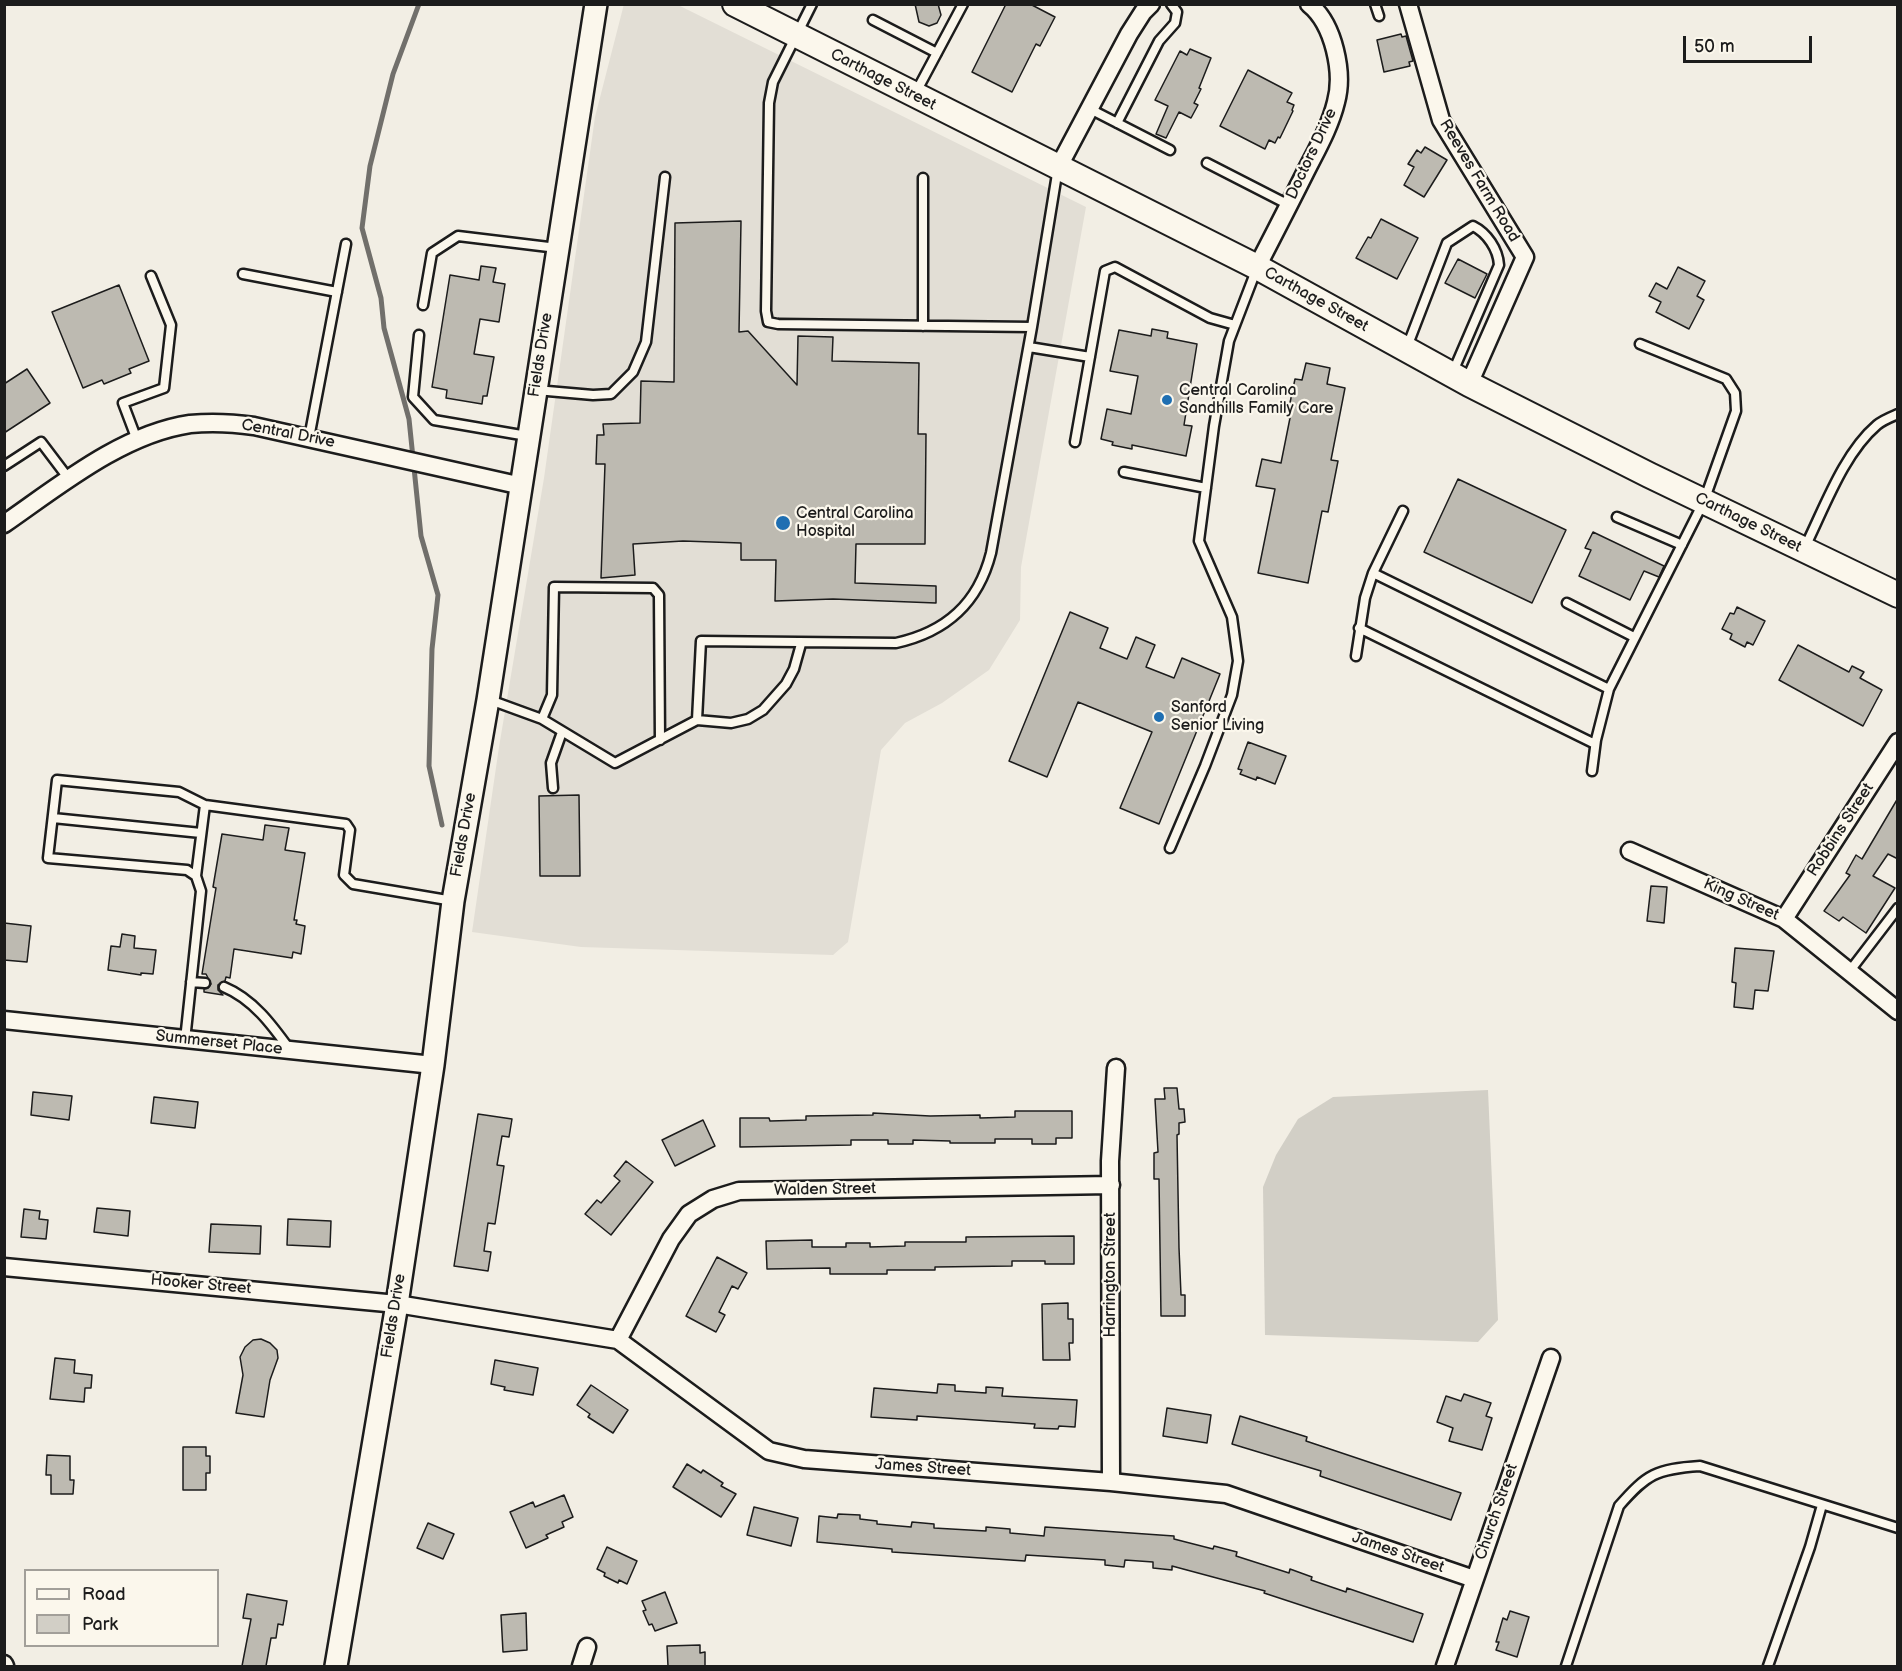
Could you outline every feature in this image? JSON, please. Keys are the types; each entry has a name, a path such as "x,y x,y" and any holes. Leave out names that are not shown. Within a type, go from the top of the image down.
{"main road":[{"name":"Carthage Street","path":"735,4 1257,267 1460,379 1898,595"}],"street":[{"name":"Fields Drive","path":"336,1666 397,1304 433,1065 453,901 488,700 596,4"},
{"path":"1058,168 1129,34 1151,4"},
{"name":"Doctors Drive","path":"1257,267 1322,139 1336,101 1339,77 1336,54 1329,32 1310,4"},
{"name":"Reeves Farm Road","path":"1408,4 1441,120 1525,257 1460,379"},
{"name":"Central Drive","path":"4,524 69,479 119,449 137,440 190,424 254,426 522,486"},
{"name":"Robbins Street","path":"1784,919 1898,742"},
{"name":"King Street","path":"1630,851 1784,919 1898,1011"},
{"name":"Summerset Place","path":"4,1020 433,1065"},
{"name":"Harrington Street","path":"1111,1482 1110,1161 1116,1068"},
{"name":"Walden Street","path":"618,1340 671,1239 690,1214 712,1199 739,1191 1111,1185"},
{"name":"Hooker Street","path":"4,1267 397,1304"},
{"name":"James Street","path":"397,1304 618,1340 769,1451 804,1459 1111,1482 1226,1494 1474,1579"},
{"name":"Church Street","path":"1445,1666 1551,1358"},
{"path":"581,1666 587,1647"}],"lane":[{"path":"812,4 773,82 769,103 766,311 768,322 778,324 1032,327"},
{"path":"914,96 963,4"},
{"path":"1117,123 1159,41 1175,23 1177,12 1171,4"},
{"path":"1375,4 1378,16"},
{"path":"873,20 937,53"},
{"path":"1090,109 1170,150"},
{"path":"1207,164 1289,205"},
{"path":"697,720 701,641 896,644 913,640 944,624 970,601 987,570 991,554 1029,347 1058,168"},
{"path":"536,390 593,396 611,394 633,372 646,342 666,177"},
{"path":"923,178 923,326"},
{"path":"1406,349 1447,243 1473,226 1482,231 1498,254 1499,265 1460,379"},
{"path":"423,304 432,253 458,236 557,248"},
{"path":"309,438 346,244"},
{"path":"1075,442 1105,271 1115,267 1210,318 1235,325"},
{"path":"1170,848 1232,695 1238,661 1232,617 1199,541 1214,426 1227,352 1257,267"},
{"path":"243,274 337,292"},
{"path":"137,440 123,403 164,388 171,325 151,276"},
{"path":"419,335 413,397 434,420 529,436"},
{"path":"1592,771 1595,744 1609,689 1704,501 1736,411 1736,393 1726,379 1640,344"},
{"path":"1029,347 1090,357"},
{"path":"1804,550 1837,480 1859,445 1878,424 1898,414"},
{"path":"4,466 41,442 69,479"},
{"path":"1124,472 1206,488"},
{"path":"1356,656 1359,628 1373,573 1403,511"},
{"path":"1617,517 1682,545"},
{"path":"1373,573 1609,689"},
{"path":"542,719 552,695 554,588 652,588 659,596 660,740"},
{"path":"1566,603 1634,637"},
{"path":"1359,628 1595,744"},
{"path":"488,700 542,719 615,763 697,720 731,723 748,719 763,710 786,684 794,669 801,644"},
{"path":"553,788 551,763 562,732"},
{"path":"196,876 187,870 48,858 57,780 178,792 205,805 346,824 350,830 344,875 353,884 453,901"},
{"path":"185,1040 201,891 196,876 205,805"},
{"path":"53,818 201,833"},
{"path":"1849,972 1898,908"},
{"path":"191,982 205,983"},
{"path":"224,987 239,993 291,1050"},
{"path":"1566,1666 1619,1506 1636,1486 1653,1474 1678,1467 1700,1466 1898,1528"},
{"path":"1768,1666 1810,1547 1822,1505"}],"shaded area":[{"name":"Central Carolina Hospital","path":"624,4 678,5 1086,207 1021,567 1020,620 989,670 942,703 905,723 881,750 848,942 833,955 581,947 472,932 499,747 544,478 595,117"}],"green space":[{"path":"1488,1090 1498,1320 1478,1342 1265,1335 1263,1187 1276,1155 1298,1119 1333,1097"}],"building":[{"path":"915,4 938,4 941,15 937,23 929,26 919,22"},
{"path":"1006,4 1030,4 1055,17 1040,46 1036,44 1012,92 972,72"},
{"path":"1401,34 1402,37 1406,36 1413,61 1409,62 1410,66 1384,72 1377,40"},
{"path":"1190,49 1211,58 1194,103 1198,105 1191,118 1179,112 1166,138 1156,134 1168,106 1155,100 1180,51 1187,55"},
{"path":"1248,70 1292,93 1287,102 1294,105 1293,111 1280,138 1278,137 1275,143 1269,140 1265,149 1220,126"},
{"path":"1425,147 1447,160 1424,197 1404,185 1414,167 1408,164 1417,150 1421,153"},
{"path":"1381,219 1418,238 1397,279 1356,258 1368,237 1371,238"},
{"path":"741,221 739,332 748,331 797,385 798,336 833,337 832,361 919,363 918,434 926,434 925,544 856,544 855,583 936,586 936,603 833,599 775,601 776,560 741,560 741,543 683,541 633,544 635,575 601,578 605,464 596,464 597,435 604,435 603,424 640,423 641,381 674,382 675,223"},
{"path":"1458,259 1487,274 1475,298 1445,283"},
{"path":"481,266 496,268 493,282 505,284 499,322 480,319 474,354 494,357 487,396 483,396 482,404 446,398 447,390 432,387 450,275 479,280"},
{"path":"1678,267 1705,281 1697,296 1704,300 1689,329 1656,312 1661,302 1649,296 1656,283 1667,289"},
{"path":"119,285 149,361 129,369 131,373 104,384 102,380 83,388 52,312"},
{"name":"Central Carolina Sandhills Family Care","path":"1152,329 1168,332 1167,338 1197,344 1184,425 1192,426 1186,456 1132,445 1132,449 1112,445 1113,442 1101,439 1107,409 1131,414 1138,376 1110,371 1119,330 1151,336"},
{"path":"1306,363 1330,368 1327,384 1345,388 1331,460 1338,461 1328,512 1322,511 1308,583 1258,573 1275,489 1256,486 1262,459 1281,463 1295,379 1302,380"},
{"path":"27,369 50,403 4,433 4,384"},
{"path":"1458,479 1566,530 1532,603 1424,552"},
{"path":"1593,532 1664,566 1659,577 1644,571 1630,600 1579,576 1591,550 1585,548"},
{"path":"1737,607 1765,621 1753,645 1747,642 1745,647 1730,639 1732,634 1722,629 1730,613 1734,614"},
{"name":"Sanford Senior Living","path":"1070,612 1108,628 1100,648 1127,659 1136,637 1155,645 1146,667 1174,678 1182,658 1220,674 1159,824 1120,808 1152,732 1078,702 1047,777 1009,761"},
{"path":"1798,645 1849,672 1852,666 1864,672 1860,678 1882,690 1863,726 1779,680"},
{"path":"1248,742 1286,756 1275,784 1240,774 1242,770 1238,769"},
{"path":"579,795 580,876 540,876 539,796"},
{"path":"1898,798 1898,859 1888,854 1873,876 1895,888 1866,933 1843,917 1839,921 1824,911 1850,875 1846,873 1856,855 1862,859"},
{"path":"265,825 289,828 285,850 305,853 294,920 297,920 296,924 305,926 301,954 293,952 292,958 234,949 230,978 226,977 225,981 218,985 218,990 223,995 204,992 204,989 211,984 206,974 202,974 222,834 263,840"},
{"path":"1651,886 1667,887 1664,923 1647,921"},
{"path":"4,923 31,926 27,962 4,960"},
{"path":"122,934 135,936 134,948 156,950 153,974 141,973 141,975 108,970 111,946 120,947"},
{"path":"1735,948 1774,951 1768,991 1755,990 1753,1009 1734,1007 1736,983 1732,982"},
{"path":"1164,1088 1177,1088 1179,1109 1184,1109 1185,1122 1179,1123 1179,1134 1177,1135 1181,1295 1185,1295 1185,1316 1161,1316 1159,1179 1154,1179 1154,1153 1158,1152 1155,1099 1165,1099"},
{"path":"33,1092 72,1096 69,1120 31,1115"},
{"path":"154,1097 198,1102 195,1128 151,1123"},
{"path":"1015,1111 1072,1111 1072,1138 1056,1138 1056,1144 1032,1144 1032,1139 995,1139 995,1143 913,1140 913,1144 888,1144 888,1140 851,1140 851,1145 740,1147 740,1118 769,1118 770,1121 806,1120 806,1116 873,1115 873,1113 930,1116 980,1115 980,1118 1015,1117"},
{"path":"478,1114 512,1119 509,1137 502,1136 497,1165 504,1166 495,1224 488,1223 484,1251 491,1252 488,1271 454,1266"},
{"path":"703,1120 715,1146 675,1166 662,1140"},
{"path":"626,1161 653,1182 611,1235 585,1214 597,1200 601,1203 620,1181 614,1176"},
{"path":"97,1208 130,1211 128,1236 94,1232"},
{"path":"24,1209 40,1211 39,1219 48,1220 46,1239 21,1237"},
{"path":"288,1219 331,1221 330,1247 287,1245"},
{"path":"211,1224 261,1226 260,1254 209,1252"},
{"path":"1074,1236 1074,1264 1012,1261 1012,1266 887,1270 887,1274 830,1274 830,1268 767,1269 766,1241 812,1240 812,1247 846,1247 846,1243 870,1243 870,1247 905,1246 905,1242 966,1242 966,1237"},
{"path":"717,1257 747,1273 738,1289 732,1286 719,1312 725,1315 716,1332 686,1316"},
{"path":"1068,1303 1068,1319 1073,1319 1073,1343 1069,1343 1070,1360 1043,1360 1042,1304"},
{"path":"261,1339 270,1343 277,1350 278,1358 270,1380 264,1417 236,1413 243,1375 240,1357 245,1347 253,1340"},
{"path":"55,1358 75,1360 74,1373 92,1375 91,1388 85,1388 84,1402 50,1399"},
{"path":"495,1360 538,1368 533,1395 504,1390 505,1387 491,1384"},
{"path":"938,1384 955,1385 955,1391 986,1393 986,1387 1003,1388 1002,1396 1077,1400 1075,1427 1034,1428 1035,1424 917,1416 917,1420 871,1417 874,1388 937,1393"},
{"path":"591,1385 628,1410 613,1433 588,1417 590,1414 577,1405"},
{"path":"1464,1394 1491,1403 1486,1416 1492,1418 1482,1450 1449,1441 1453,1428 1437,1422 1446,1396 1461,1401"},
{"path":"1167,1408 1211,1415 1207,1443 1163,1436"},
{"path":"1240,1416 1307,1437 1306,1441 1461,1493 1451,1520 1320,1476 1321,1471 1232,1444"},
{"path":"183,1447 206,1447 206,1456 210,1456 210,1473 206,1473 206,1490 183,1490"},
{"path":"47,1455 70,1456 70,1480 74,1480 73,1494 51,1494 51,1475 46,1475"},
{"path":"687,1464 701,1473 703,1470 723,1483 721,1486 736,1494 721,1517 673,1487"},
{"path":"564,1495 573,1517 562,1522 564,1527 546,1535 548,1538 526,1548 510,1512 533,1502 535,1507"},
{"path":"754,1507 798,1518 791,1546 747,1535"},
{"path":"838,1514 860,1515 860,1519 877,1521 877,1524 911,1527 912,1522 934,1524 934,1528 986,1531 986,1527 1010,1529 1010,1533 1044,1536 1045,1527 1174,1536 1174,1539 1213,1549 1214,1546 1237,1552 1236,1556 1289,1573 1290,1569 1312,1577 1311,1580 1346,1592 1347,1588 1423,1614 1413,1642 1264,1593 1265,1591 1172,1566 1172,1570 1153,1568 1153,1562 1125,1560 1124,1567 1105,1565 1105,1560 1026,1555 1025,1561 892,1552 892,1549 817,1542 819,1516 837,1518"},
{"path":"428,1523 454,1534 443,1559 417,1548"},
{"path":"607,1547 637,1561 627,1584 619,1580 618,1583 604,1576 605,1573 597,1569"},
{"path":"665,1592 677,1623 655,1631 652,1624 649,1625 643,1611 646,1610 642,1601"},
{"path":"247,1594 287,1601 283,1625 278,1624 276,1638 271,1638 266,1666 242,1666 251,1619 243,1618"},
{"path":"1510,1611 1529,1617 1517,1657 1496,1650 1503,1618 1507,1620"},
{"path":"526,1613 527,1650 503,1652 501,1615"},
{"path":"700,1645 700,1653 705,1652 705,1666 668,1666 667,1646"}],"waterway":[{"path":"419,4 393,74 370,166 362,228 381,298 384,328 409,419 421,536 438,595 432,649 429,766 442,825"}],"place":[{"name":"Central Carolina Sandhills Family Care","path":"1167,400"},
{"name":"Central Carolina Hospital","path":"783,523"},
{"name":"Sanford Senior Living","path":"1159,717"}]}
